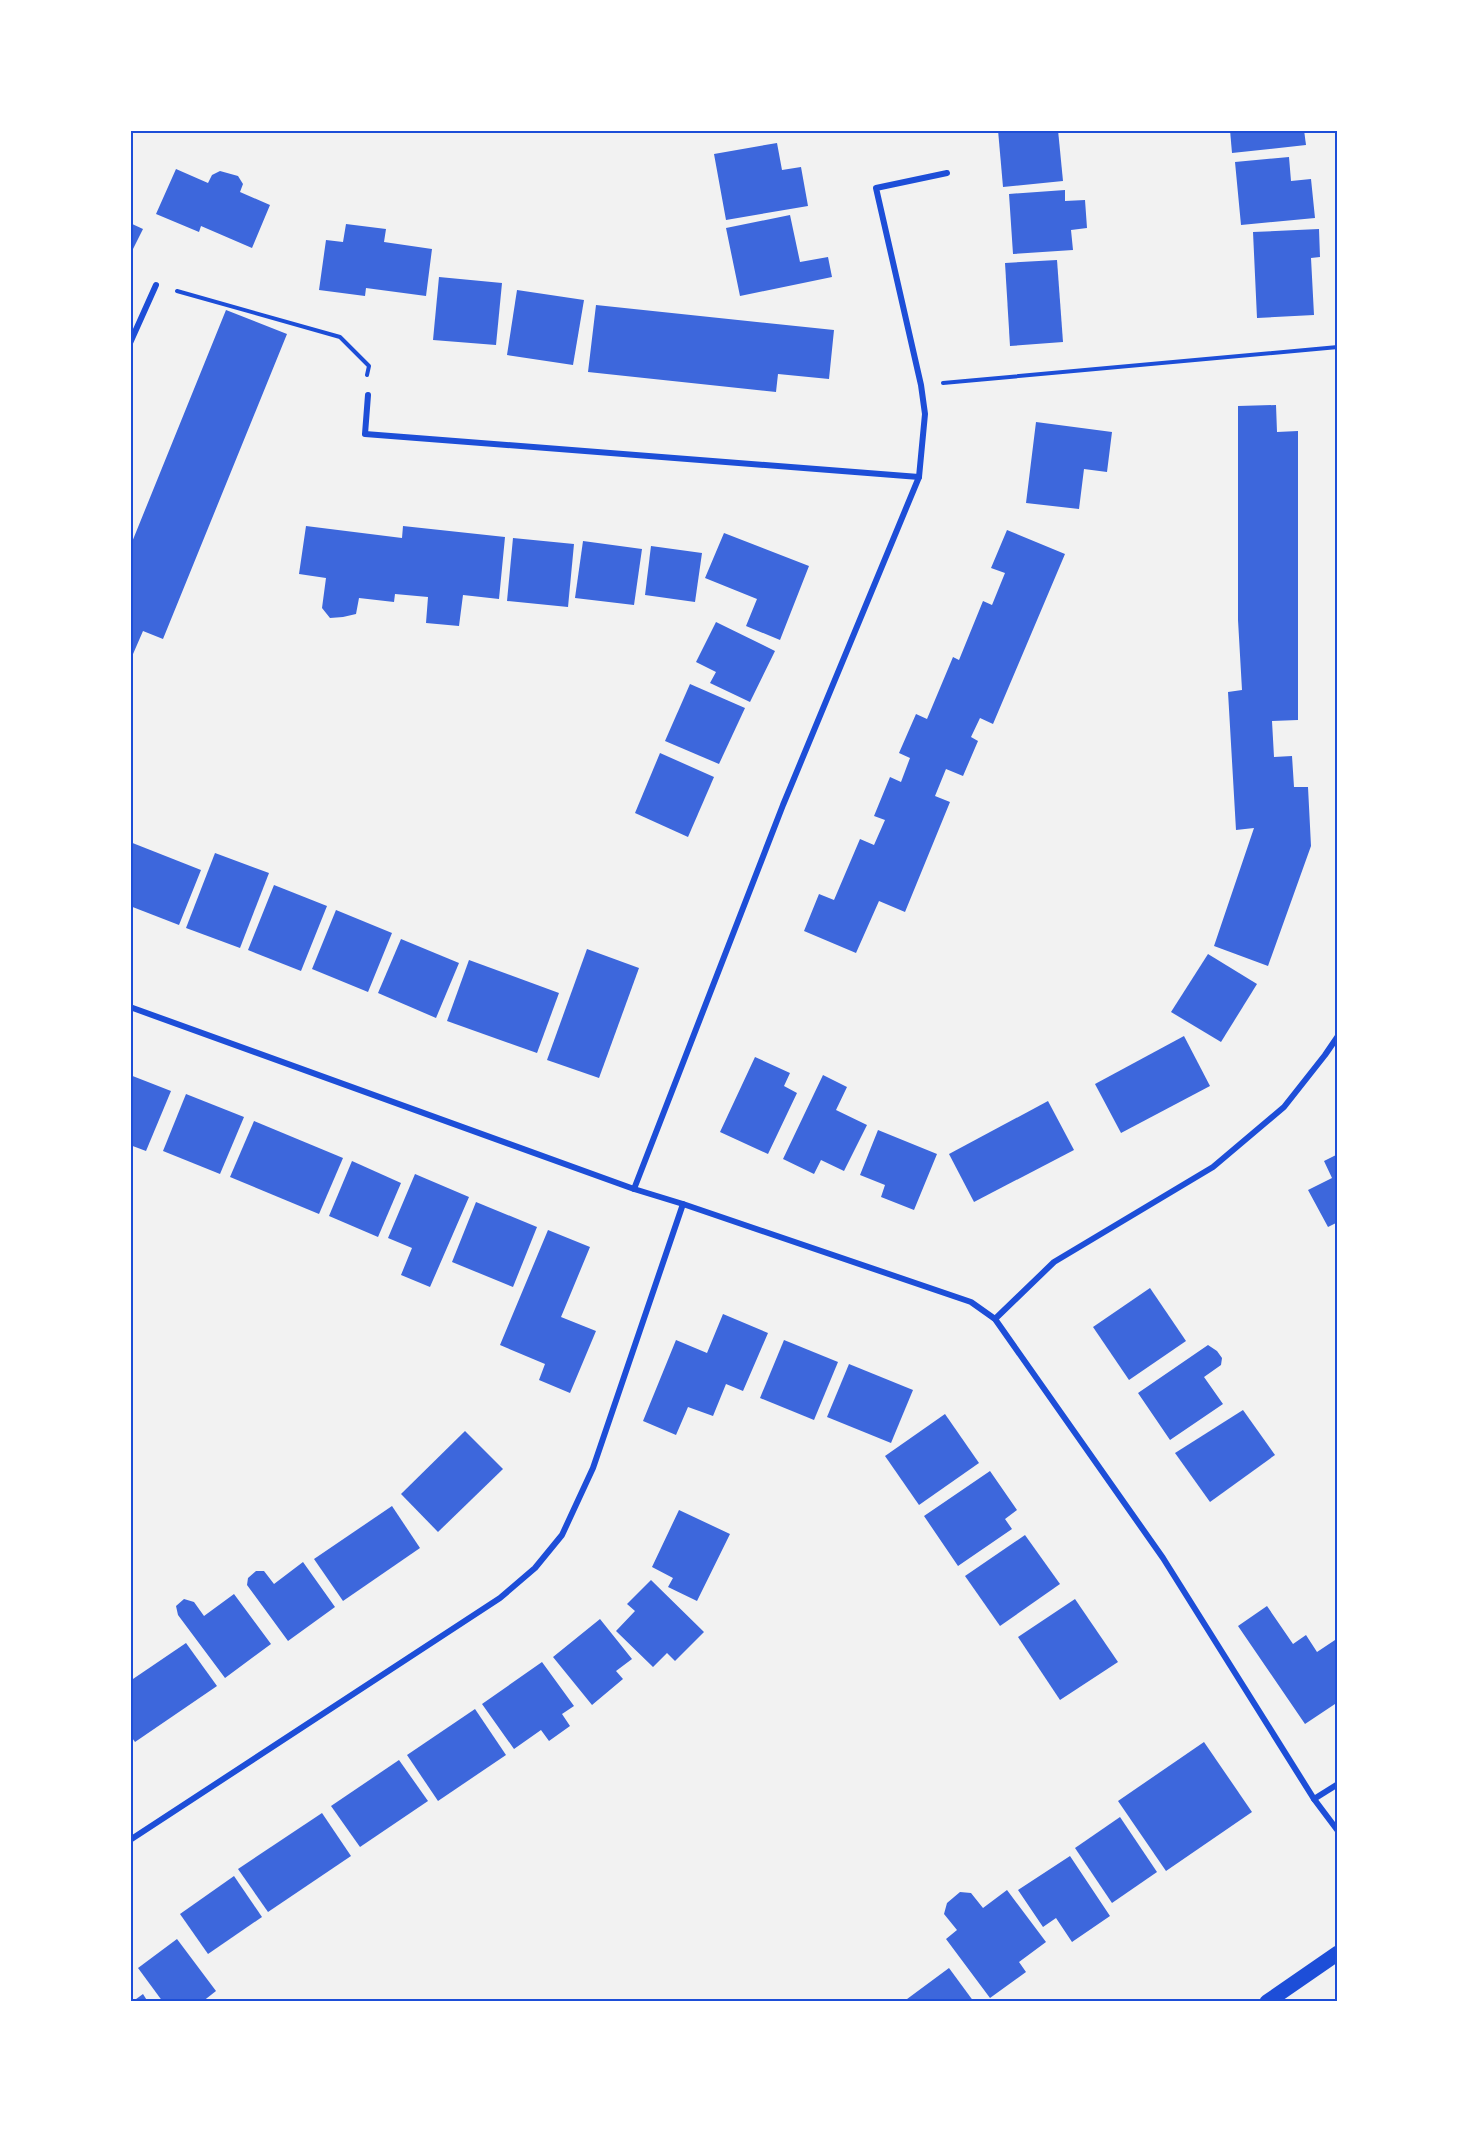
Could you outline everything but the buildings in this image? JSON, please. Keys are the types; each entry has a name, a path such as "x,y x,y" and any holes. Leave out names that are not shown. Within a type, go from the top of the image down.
{"main road":[{"path":"1267,2001 1338,1953"}],"street":[{"path":"634,1190 783,805 919,477 925,414 921,385 876,188 947,173"},
{"path":"130,343 156,285"},
{"path":"368,395 365,434 919,477"},
{"path":"130,1007 634,1190 683,1204 971,1302 995,1319 1163,1558 1314,1799 1338,1831"},
{"path":"995,1319 1054,1262 1213,1167 1284,1107 1338,1036"},
{"path":"130,1840 500,1598 535,1568 562,1535 593,1468 683,1204"},
{"path":"1314,1799 1338,1784"}],"path":[{"path":"156,285 340,337 369,366 368,395"},
{"path":"921,385 1338,347"}]}
